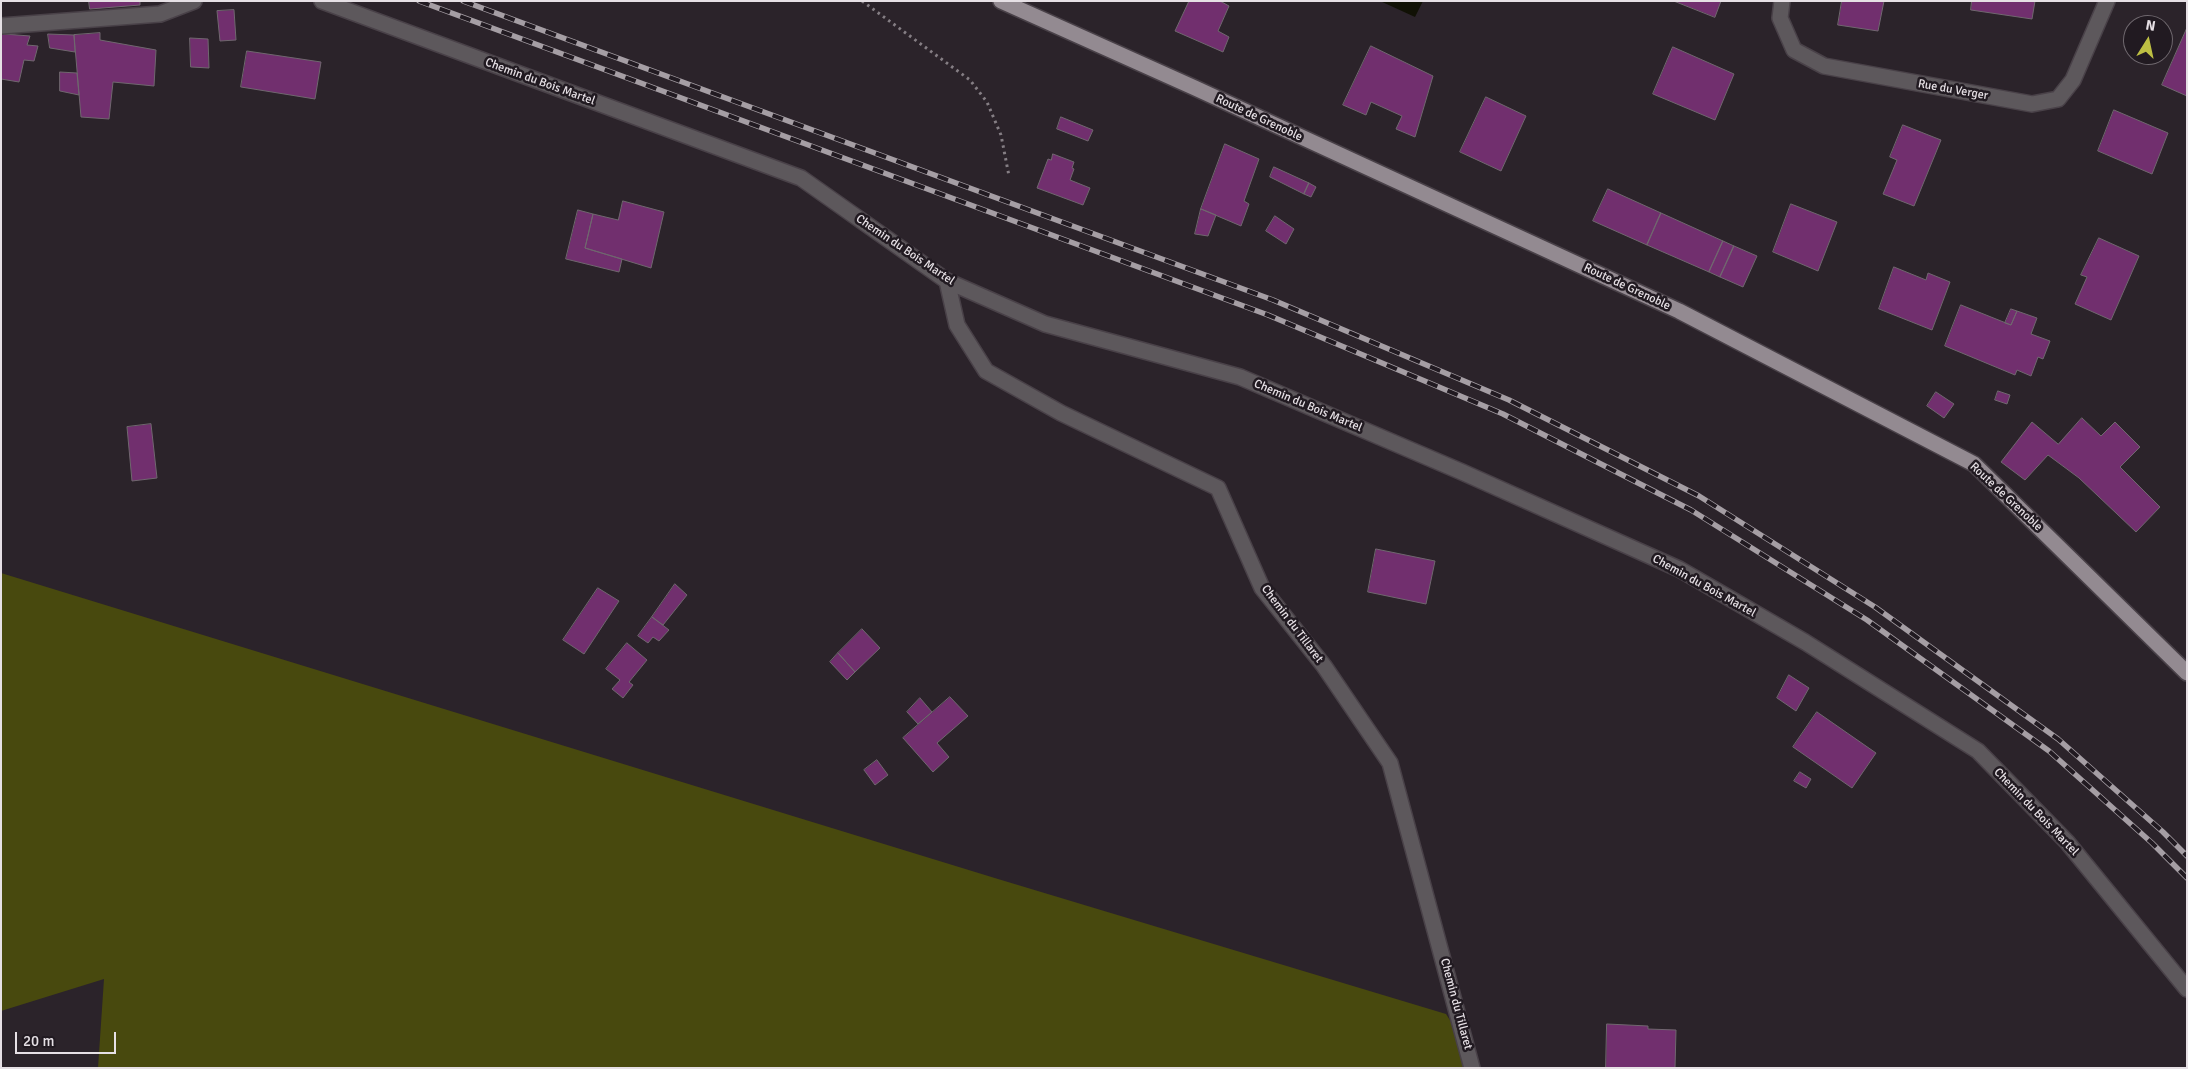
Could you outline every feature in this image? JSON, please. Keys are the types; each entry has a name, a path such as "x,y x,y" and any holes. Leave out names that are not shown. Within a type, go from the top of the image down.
{"main road":[{"name":"Route de Grenoble","path":"1001,1 1195,88 1679,312 1974,464 2187,673"}],"street":[{"path":"1,26 160,14 194,1"},
{"name":"Chemin du Bois Martel","path":"322,1 801,178 947,282 1045,324 1240,377 1462,472 1678,569 1805,642 1978,751 2067,842 2187,989"},
{"name":"Rue du Verger","path":"1782,1 1780,18 1794,50 1824,66 2032,104 2058,99 2073,80 2107,1"},
{"name":"Chemin du Tillaret","path":"947,282 957,324 986,371 1061,413 1218,488 1262,588 1324,666 1390,763 1472,1068"}],"path":[{"path":"862,1 970,80 987,102 1001,135 1009,176"}],"shaded area":[{"path":"1380,1 1423,1 1415,17"},
{"path":"1,573 998,879 1446,1014 1481,1068 98,1068 104,979 1,1011"}],"building":[{"path":"89,1 140,1 140,5 90,9"},
{"path":"1189,1 1220,1 1229,6 1218,31 1229,37 1223,52 1175,31"},
{"path":"1674,1 1721,1 1715,17"},
{"path":"1842,1 1884,1 1878,31 1838,25"},
{"path":"1972,1 2035,1 2032,19 1971,10"},
{"path":"234,10 236,40 220,41 217,11"},
{"path":"2187,28 2187,96 2162,85 2171,65 2173,65 2173,60"},
{"path":"100,33 100,40 156,50 154,86 113,82 109,119 81,117 74,35"},
{"path":"48,34 74,35 75,52 50,48"},
{"path":"1,35 30,36 27,45 38,46 34,61 24,60 19,82 1,79"},
{"path":"190,38 208,39 209,68 191,67"},
{"path":"1371,46 1433,76 1415,137 1396,129 1402,116 1371,102 1366,115 1343,105"},
{"path":"1673,47 1734,74 1715,120 1653,94"},
{"path":"247,51 321,62 315,99 241,87"},
{"path":"60,72 77,73 79,95 60,91"},
{"path":"1486,97 1526,116 1501,171 1460,152"},
{"path":"2114,110 2168,133 2152,174 2098,151"},
{"path":"1061,117 1093,130 1088,141 1057,129"},
{"path":"1903,125 1941,140 1914,206 1883,194 1897,160 1890,157"},
{"path":"1225,144 1259,159 1244,201 1249,204 1241,226 1201,209"},
{"path":"1053,154 1074,162 1072,168 1074,169 1070,180 1090,188 1083,205 1037,188 1048,159 1051,160"},
{"path":"1274,167 1309,183 1304,194 1270,177"},
{"path":"1309,183 1316,187 1311,197 1304,194"},
{"path":"1608,189 1661,213 1647,245 1593,221"},
{"path":"623,201 664,212 651,268 585,248 593,214 618,220"},
{"path":"1791,204 1837,222 1818,271 1773,252"},
{"path":"1201,209 1216,215 1208,236 1195,234"},
{"path":"578,210 593,214 585,248 622,259 619,272 566,259"},
{"path":"1661,213 1723,241 1709,272 1647,245"},
{"path":"1275,216 1294,229 1286,244 1266,231"},
{"path":"2099,238 2139,256 2111,320 2075,304 2087,277 2081,275"},
{"path":"1723,241 1734,246 1720,277 1709,272"},
{"path":"1734,246 1757,256 1743,287 1720,277"},
{"path":"1894,267 1926,280 1928,273 1950,282 1932,330 1879,309"},
{"path":"1961,305 2011,325 2017,311 2037,318 2031,334 2050,341 2043,359 2038,357 2031,376 2017,370 2015,375 1945,346"},
{"path":"2011,309 2017,311 2011,325 2005,323"},
{"path":"1998,391 2010,395 2007,404 1995,400"},
{"path":"1936,392 1954,404 1944,418 1927,406"},
{"path":"2082,418 2101,436 2115,422 2140,447 2120,467 2160,507 2136,532 2079,478 2048,455 2025,480 2001,462 2032,422 2058,444"},
{"path":"151,424 157,478 132,481 127,427"},
{"path":"1376,549 1435,561 1426,604 1368,592"},
{"path":"675,584 687,595 663,625 652,617"},
{"path":"598,588 619,601 584,654 563,640"},
{"path":"652,617 669,630 659,641 653,637 648,643 638,636"},
{"path":"862,629 880,648 855,672 838,653"},
{"path":"627,643 647,660 629,682 633,685 623,698 612,689 620,680 606,669"},
{"path":"838,653 855,672 847,680 830,662"},
{"path":"1789,675 1809,688 1796,711 1777,698"},
{"path":"950,697 968,716 937,743 949,757 933,772 903,738"},
{"path":"920,698 932,712 918,724 907,712"},
{"path":"1817,712 1876,753 1852,788 1793,747"},
{"path":"877,760 888,775 875,785 864,770"},
{"path":"1800,772 1811,779 1806,788 1794,781"},
{"path":"1607,1024 1648,1026 1648,1029 1676,1030 1675,1068 1606,1068"}],"railway":[{"path":"419,1 1268,315 1503,414 1691,510 1867,620 2049,751 2152,843 2187,878"},
{"path":"463,1 1273,300 1509,400 1699,496 1875,607 2058,739 2163,832 2187,856"}]}
